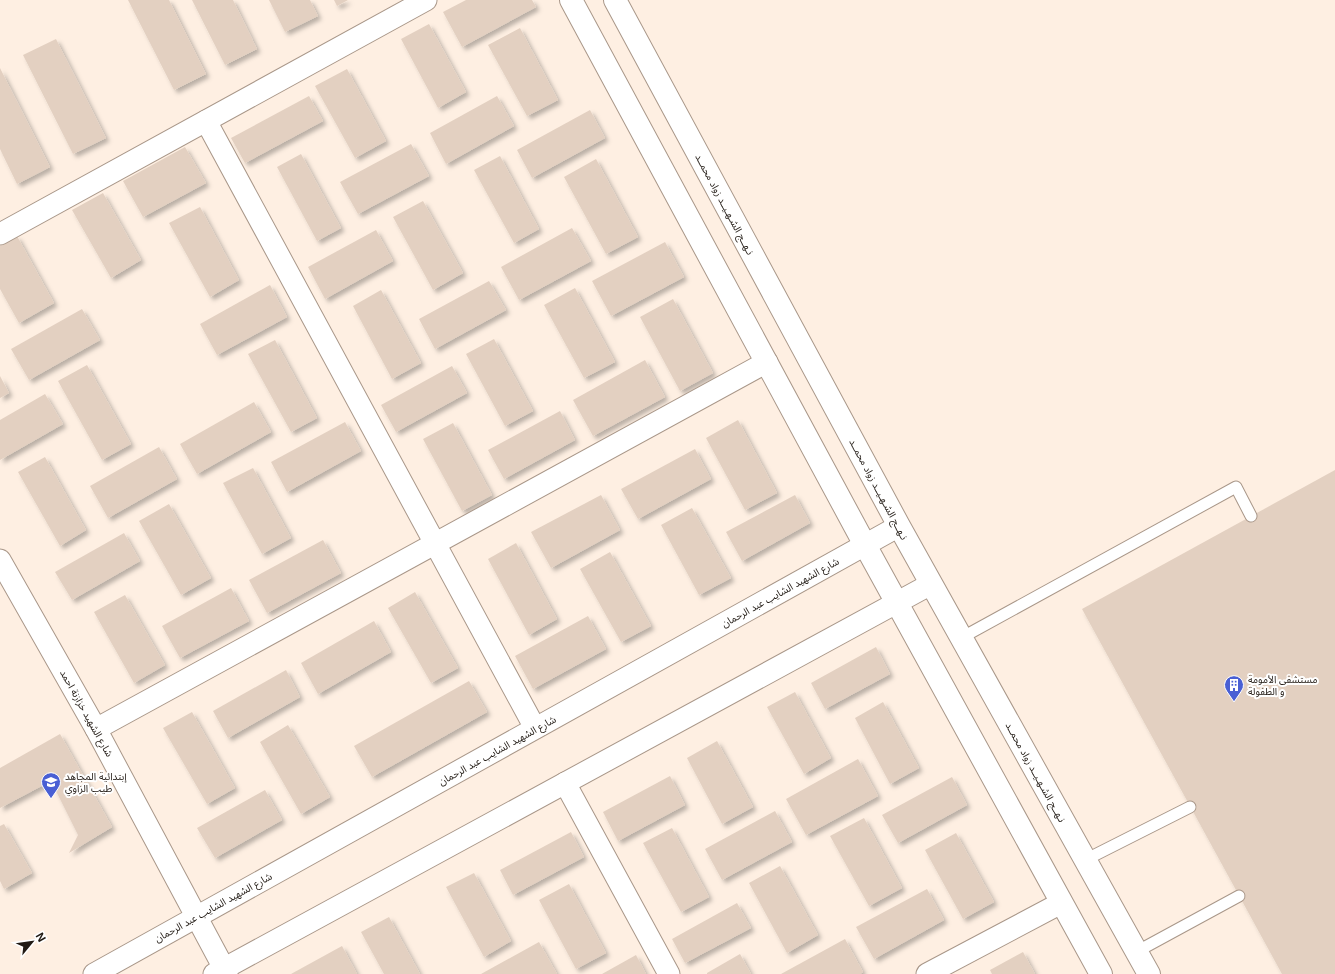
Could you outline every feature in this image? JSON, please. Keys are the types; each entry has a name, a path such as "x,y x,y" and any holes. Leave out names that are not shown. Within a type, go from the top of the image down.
{"main road":[{"path":"571,0 865,545 1101,974"},
{"name":"نـهــج الشـهـيــد زواد محمــد","path":"615,0 899,526 1149,974"}],"street":[{"path":"0,234 426,0"},
{"path":"206,121 535,728"},
{"path":"96,729 767,362"},
{"name":"شارع الشهيد الشايب عبد الرحمان","path":"94,974 899,526"},
{"name":"شارع الشهيد خزازنة احمد","path":"0,560 96,729 196,917 222,972"},
{"path":"222,972 931,584"},
{"path":"565,784 669,974"},
{"path":"927,974 1061,903"}],"lane":[{"path":"961,638 1236,487 1251,516"},
{"path":"1085,860 1190,806"},
{"path":"1136,952 1239,896"}],"building":[{"path":"128,0 169,0 206,74 174,90"},
{"path":"192,0 233,0 257,49 225,65"},
{"path":"269,0 310,0 318,16 285,32"},
{"path":"334,0 348,0 337,6"},
{"path":"466,0 532,0 536,7 462,47 443,12"},
{"path":"429,24 466,92 438,108 401,39"},
{"path":"520,28 558,100 527,116 488,45"},
{"path":"56,39 106,138 73,154 23,55"},
{"path":"0,68 50,167 17,184 0,149"},
{"path":"347,69 386,141 355,158 315,86"},
{"path":"309,96 323,121 245,163 231,138"},
{"path":"497,96 514,126 446,164 430,133"},
{"path":"590,110 605,138 532,178 517,150"},
{"path":"411,144 429,176 358,214 340,182"},
{"path":"185,147 206,183 143,217 123,181"},
{"path":"301,154 341,228 317,241 277,167"},
{"path":"500,156 539,229 514,243 474,170"},
{"path":"596,159 638,237 606,254 564,177"},
{"path":"103,193 141,260 111,278 72,210"},
{"path":"423,201 463,273 433,290 393,217"},
{"path":"200,207 239,280 210,297 169,223"},
{"path":"572,228 591,261 519,300 501,267"},
{"path":"376,230 393,261 325,299 308,267"},
{"path":"17,236 54,303 19,323 0,289 0,246"},
{"path":"665,242 684,277 611,316 592,281"},
{"path":"489,281 506,310 435,349 419,319"},
{"path":"270,285 287,317 217,355 200,324"},
{"path":"575,288 615,362 584,378 544,305"},
{"path":"381,290 421,363 392,379 353,306"},
{"path":"673,299 713,373 680,391 640,317"},
{"path":"82,309 100,340 29,380 11,349"},
{"path":"494,339 533,411 505,426 466,354"},
{"path":"275,340 317,418 291,432 248,354"},
{"path":"645,360 665,397 593,436 573,400"},
{"path":"87,365 131,444 102,460 58,381"},
{"path":"452,366 467,393 396,432 381,405"},
{"path":"0,376 9,393 0,398"},
{"path":"45,394 63,424 0,460 0,420"},
{"path":"254,402 271,432 197,474 180,444"},
{"path":"560,411 575,440 504,479 488,450"},
{"path":"738,420 777,493 745,510 706,438"},
{"path":"345,422 361,451 287,492 271,462"},
{"path":"453,423 492,495 462,511 423,439"},
{"path":"159,447 177,479 108,518 90,486"},
{"path":"695,449 711,479 638,519 621,489"},
{"path":"45,457 86,530 60,546 18,472"},
{"path":"253,468 291,538 262,554 223,483"},
{"name":"مستشفى الأمومة و الطفولة","path":"1335,470 1335,974 1282,974 1082,609"},
{"path":"601,495 620,530 551,568 531,532"},
{"path":"795,495 810,523 742,561 726,532"},
{"path":"169,504 211,578 181,595 139,521"},
{"path":"692,508 731,578 699,595 661,525"},
{"path":"124,533 140,561 72,600 55,572"},
{"path":"323,540 341,573 267,613 249,580"},
{"path":"516,543 557,619 529,635 488,559"},
{"path":"610,552 651,626 621,642 580,569"},
{"path":"231,588 249,621 180,658 162,626"},
{"path":"415,592 458,668 431,683 388,608"},
{"path":"125,595 165,665 134,683 94,612"},
{"path":"588,616 606,649 533,689 515,656"},
{"path":"374,621 391,652 318,694 301,663"},
{"path":"876,647 890,674 825,709 811,683"},
{"path":"286,670 300,697 228,738 213,711"},
{"path":"469,681 487,712 372,777 354,746"},
{"path":"795,692 831,758 804,774 767,707"},
{"path":"883,702 919,768 890,784 855,718"},
{"path":"192,712 235,788 207,804 163,728"},
{"path":"288,725 330,797 301,814 260,742"},
{"path":"60,734 112,827 69,853 78,835 51,781 0,808 0,768"},
{"path":"717,741 753,807 722,824 687,758"},
{"path":"858,759 878,796 806,835 786,799"},
{"path":"670,776 685,805 618,841 603,812"},
{"path":"952,777 967,805 898,843 882,815"},
{"path":"265,790 282,820 215,858 197,828"},
{"path":"775,811 792,842 722,880 705,849"},
{"path":"864,818 902,888 869,906 830,836"},
{"path":"4,824 32,873 4,889 0,881 0,826"},
{"path":"672,828 709,897 681,912 643,843"},
{"path":"571,832 584,857 513,895 500,870"},
{"path":"956,833 994,902 963,919 925,850"},
{"path":"780,866 818,935 787,953 749,883"},
{"path":"474,873 511,941 484,957 446,887"},
{"path":"569,884 606,953 576,969 539,900"},
{"path":"927,889 944,920 874,959 856,927"},
{"path":"737,903 751,928 685,963 672,939"},
{"path":"389,917 420,974 384,974 361,932"},
{"path":"845,939 863,972 860,974 781,974"},
{"path":"539,942 557,974 481,974"},
{"path":"342,946 357,974 291,974"},
{"path":"1023,952 1035,974 992,974 990,970"},
{"path":"740,954 751,974 707,974 707,973"},
{"path":"636,955 646,974 602,974"}],"place":[{"name":"مستشفى الأمومة و الطفولة","path":"1234,702"},
{"name":"إبتدائية المجاهد طيب الزاوي","path":"51,799"}]}
